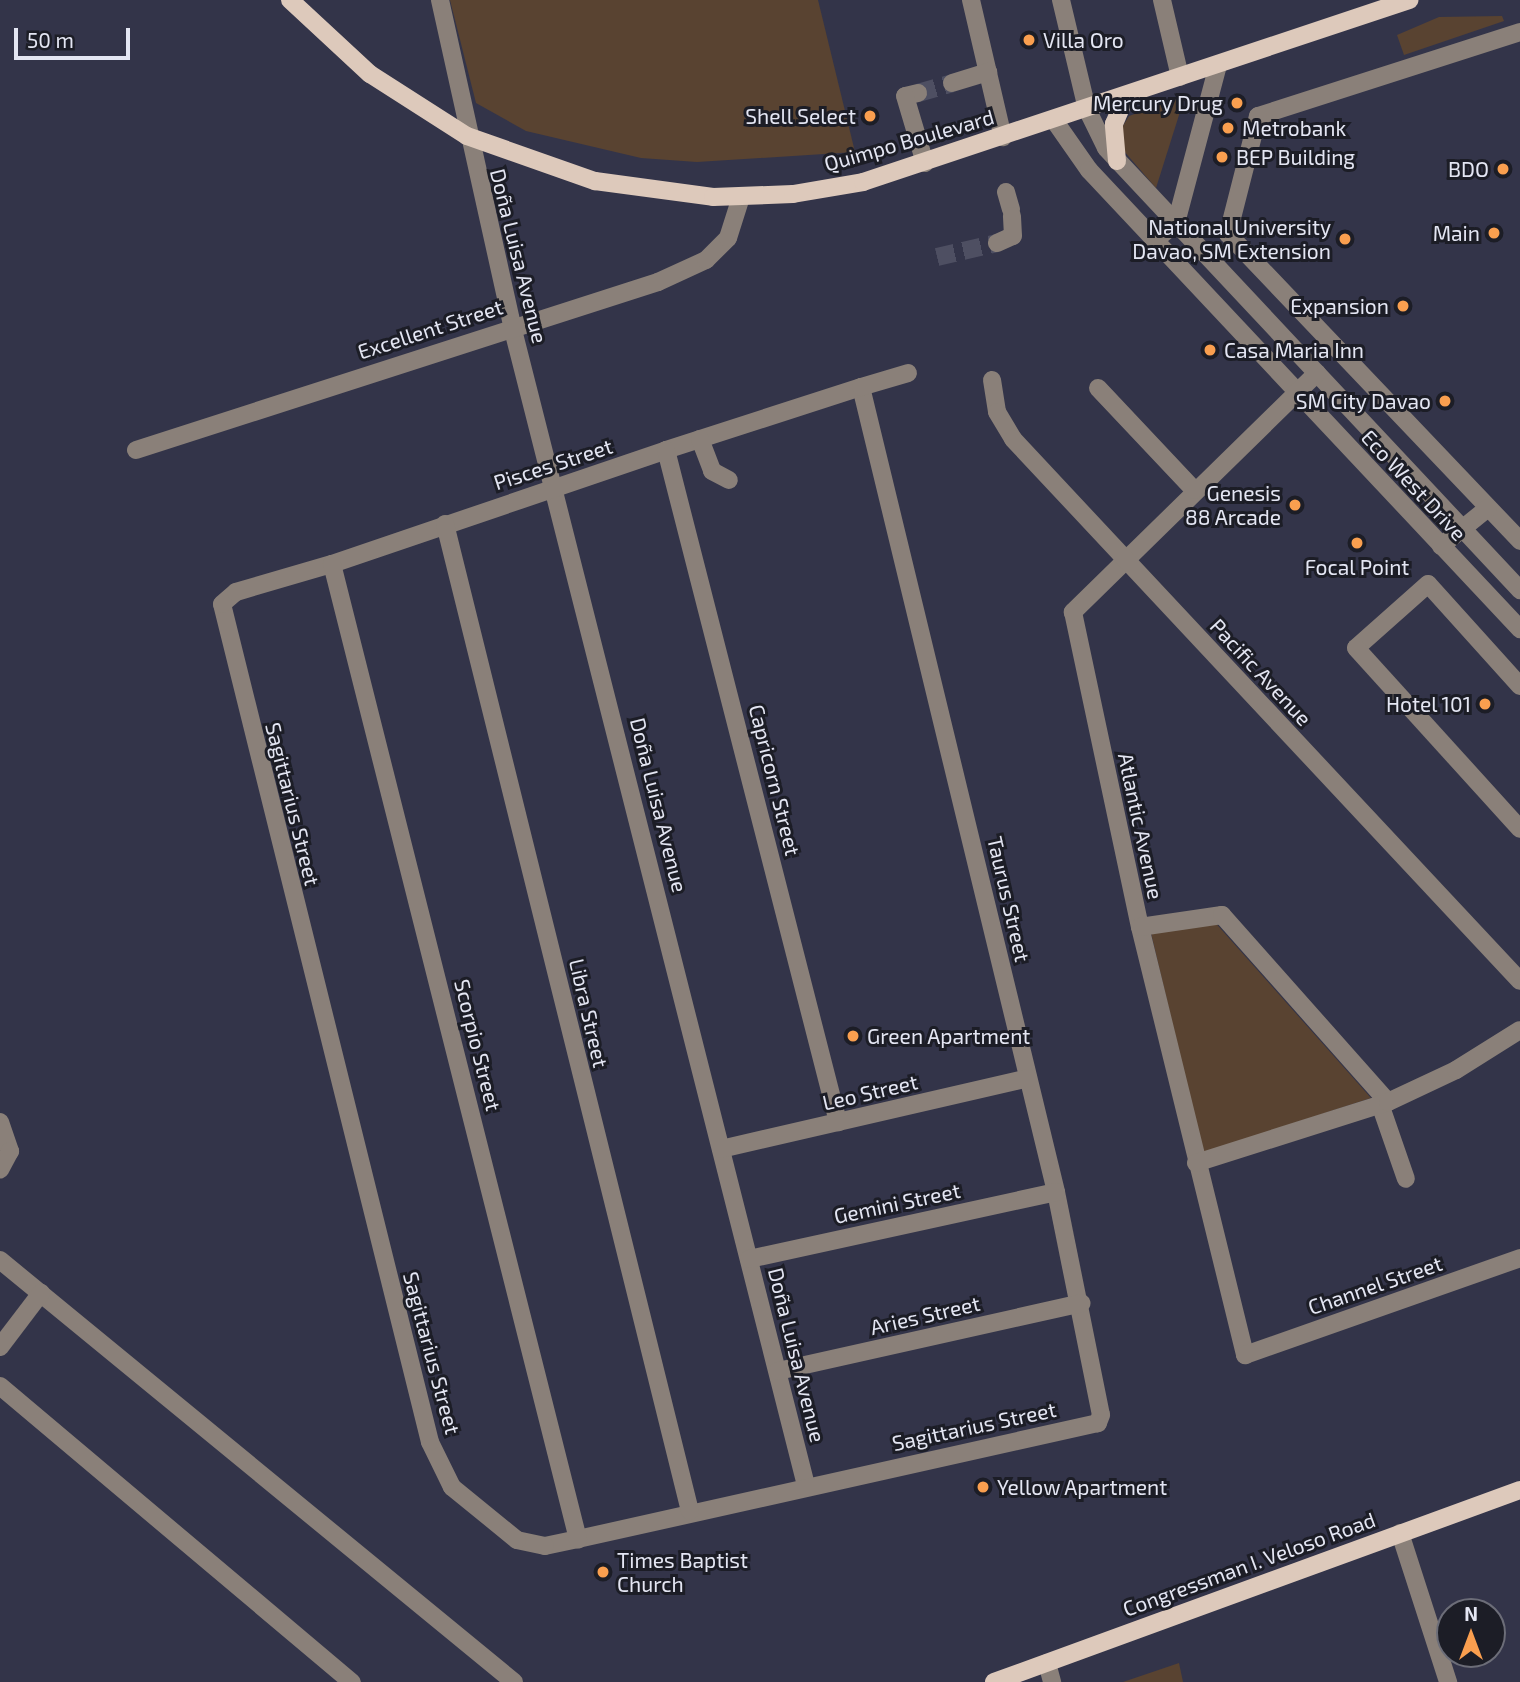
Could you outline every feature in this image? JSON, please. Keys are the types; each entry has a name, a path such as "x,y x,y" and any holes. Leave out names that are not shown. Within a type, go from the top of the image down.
{"main road":[{"name":"Quimpo Boulevard","path":"289,0 370,74 467,136 595,181 684,196 741,197 837,187 925,163 1409,0"},
{"path":"1117,161 1113,131 1126,96"},
{"name":"Congressman I. Veloso Road","path":"994,1682 1520,1490"}],"street":[{"name":"Doña Luisa Avenue","path":"440,0 467,136 512,326 806,1485"},
{"path":"971,0 1003,136"},
{"name":"Eco West Drive","path":"1060,0 1087,109 1117,161 1520,590"},
{"path":"1161,0 1180,78"},
{"path":"1520,32 1258,116 1228,234 1520,541"},
{"path":"1155,240 1176,223 1218,65"},
{"path":"952,83 988,72"},
{"path":"918,93 905,96 925,163"},
{"name":"Eco West Drive","path":"1054,120 1089,170 1520,629"},
{"name":"Excellent Street","path":"136,450 512,326 657,282 706,260 728,238 741,197"},
{"path":"997,243 1013,236 1010,206"},
{"name":"Pisces Street","path":"222,610 236,592 332,564 666,450 908,373"},
{"name":"Atlantic Avenue","path":"1245,1355 1140,927 1073,620 1082,597 1317,373"},
{"name":"Pacific Avenue","path":"992,380 1008,432 1520,981"},
{"name":"Taurus Street","path":"861,387 1056,1192 1102,1407 1098,1423"},
{"path":"1098,388 1194,490"},
{"path":"700,439 712,471 729,480"},
{"name":"Capricorn Street","path":"666,450 838,1122"},
{"path":"1441,546 1488,508"},
{"name":"Libra Street","path":"445,524 690,1511"},
{"name":"Scorpio Street","path":"332,564 578,1539"},
{"path":"1520,686 1428,584 1356,648 1520,829"},
{"name":"Sagittarius Street","path":"222,610 430,1442 452,1487 517,1540 545,1546 806,1485 1098,1423"},
{"path":"1140,927 1222,915 1384,1103 1406,1179"},
{"path":"1196,1163 1384,1103 1456,1070 1520,1030"},
{"name":"Leo Street","path":"721,1149 1028,1078"},
{"path":"0,1122 10,1151 0,1170"},
{"name":"Gemini Street","path":"749,1259 1056,1192"},
{"name":"Channel Street","path":"1245,1355 1520,1258"},
{"path":"0,1260 514,1682"},
{"path":"0,1347 41,1293"},
{"name":"Aries Street","path":"778,1371 1081,1303"},
{"path":"0,1386 352,1682"},
{"path":"1401,1533 1448,1682"},
{"path":"1047,1663 1052,1682"}],"shaded area":[{"path":"450,0 818,0 855,152 697,162 641,158 526,131 476,103"},
{"path":"1502,16 1504,21 1404,55 1397,35 1439,17"},
{"path":"1185,96 1156,188 1123,150 1121,129 1129,116"},
{"path":"1212,919 1371,1098 1203,1153 1151,933"},
{"path":"1179,1663 1183,1682 1123,1682"}],"tunnel":[{"path":"918,93 952,83"},
{"path":"937,257 997,243"}],"place":[{"name":"Villa Oro","path":"1029,40"},
{"name":"Mercury Drug","path":"1237,103"},
{"name":"Shell Select","path":"870,116"},
{"name":"Metrobank","path":"1228,128"},
{"name":"BEP Building","path":"1222,157"},
{"name":"BDO","path":"1503,169"},
{"name":"Main","path":"1494,233"},
{"name":"National University Davao, SM Extension","path":"1345,239"},
{"name":"Expansion","path":"1403,306"},
{"name":"Casa Maria Inn","path":"1210,350"},
{"name":"SM City Davao","path":"1445,401"},
{"name":"Genesis 88 Arcade","path":"1295,505"},
{"name":"Focal Point","path":"1357,543"},
{"name":"Hotel 101","path":"1485,704"},
{"name":"Green Apartment","path":"853,1036"},
{"name":"Yellow Apartment","path":"983,1487"},
{"name":"Times Baptist Church","path":"603,1572"}]}
